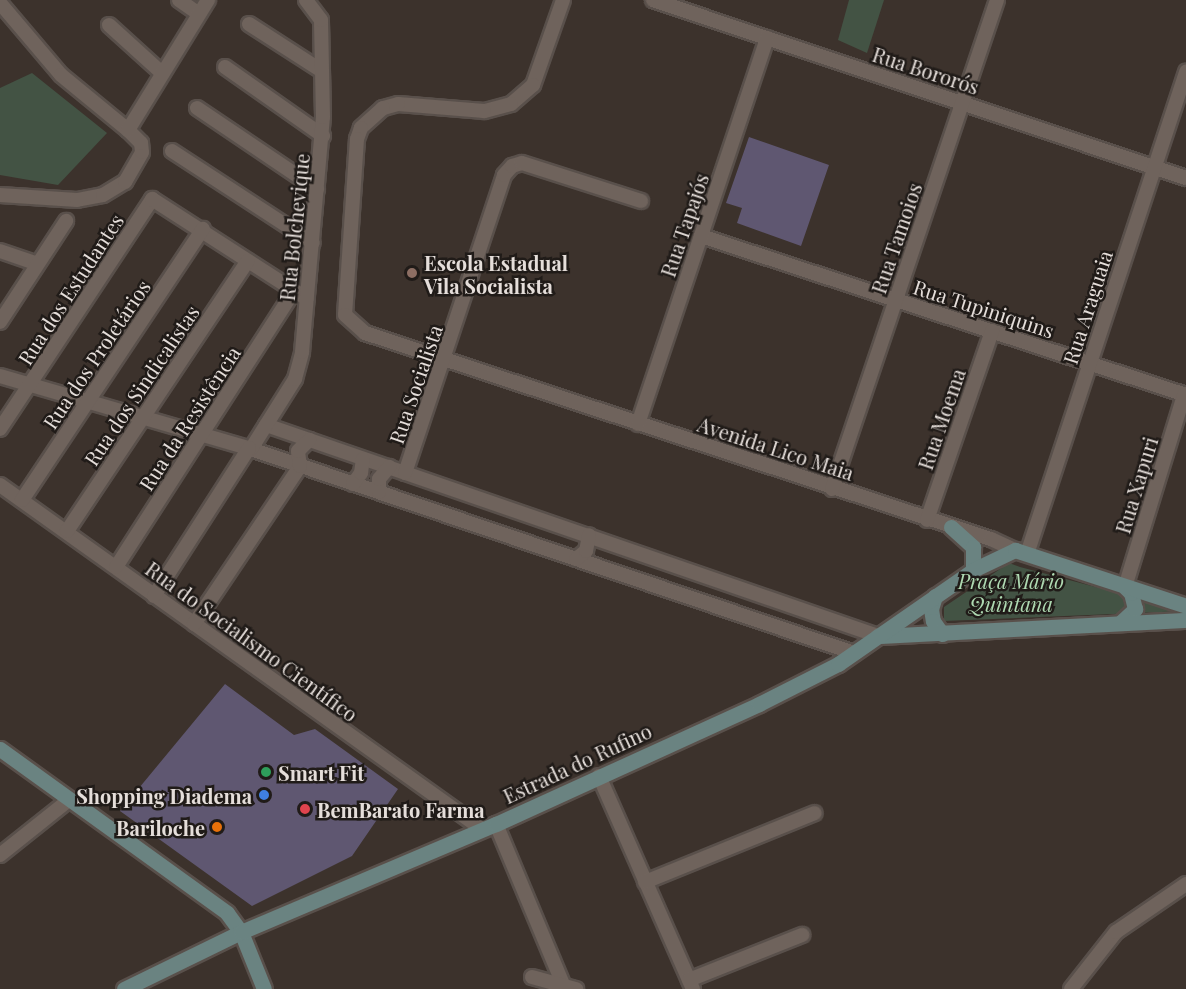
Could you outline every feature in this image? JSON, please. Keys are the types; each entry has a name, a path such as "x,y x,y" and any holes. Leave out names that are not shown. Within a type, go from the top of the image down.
{"street":[{"path":"179,0 199,14"},
{"path":"128,130 208,0"},
{"name":"Rua Bolchevique","path":"154,596 266,425 300,365 323,136 321,20 306,0"},
{"name":"Avenida Lico Maia","path":"563,0 533,85 511,104 484,111 398,104 383,108 361,128 344,299 345,315 354,325 365,333 1186,606"},
{"name":"Rua Bororós","path":"653,0 1186,178"},
{"name":"Rua Tamoios","path":"832,489 997,0"},
{"path":"0,3 61,75 128,130 141,143 142,152 115,190 77,200 0,195"},
{"path":"249,24 322,71"},
{"path":"108,25 162,73"},
{"name":"Rua Tapajós","path":"638,424 767,38"},
{"path":"225,67 323,136"},
{"name":"Rua Araguaia","path":"1021,552 1089,363 1186,72"},
{"path":"197,108 317,189"},
{"path":"172,151 313,243"},
{"name":"Rua Socialista","path":"405,473 496,194 512,166 522,163 542,168 641,201"},
{"name":"Rua dos Estudantes","path":"0,429 152,199 203,229"},
{"path":"2,315 66,220"},
{"path":"203,229 307,299"},
{"name":"Rua dos Proletários","path":"22,500 203,229"},
{"name":"Rua Tupiniquins","path":"701,236 1185,395"},
{"path":"0,251 38,264"},
{"name":"Rua dos Sindicalistas","path":"67,531 248,261"},
{"name":"Rua da Resistência","path":"116,567 294,291"},
{"name":"Rua Moema","path":"927,520 992,331"},
{"path":"0,376 250,448 854,653"},
{"name":"Rua Xapuri","path":"1125,586 1185,395"},
{"path":"266,425 878,636 1186,620"},
{"path":"194,624 300,466 298,451 309,440"},
{"path":"353,484 361,473 363,459"},
{"path":"379,492 379,479 389,467"},
{"name":"Rua do Socialismo Científico","path":"0,485 194,624 489,827"},
{"path":"951,527 973,547 973,570"},
{"path":"576,559 586,551 589,536"},
{"path":"606,569 602,556 610,543"},
{"name":"Estrada do Rufino","path":"124,989 241,932 489,827 759,704 854,653 973,570 1021,552"},
{"path":"1120,623 1135,609 1131,593 1125,586"},
{"path":"935,597 932,615 942,634"},
{"path":"812,639 821,615"},
{"path":"0,749 227,913 241,932 264,989"},
{"path":"599,776 691,985 802,935"},
{"path":"0,855 69,800"},
{"path":"645,882 815,813"},
{"path":"489,827 568,988"},
{"path":"1071,989 1116,932 1186,884"},
{"path":"532,977 568,988"}],"green space":[{"path":"849,0 884,0 867,53 838,40"},
{"path":"32,73 107,133 58,185 0,175 0,88"},
{"name":"Praça Mário Quintana","path":"1009,563 1186,611 944,621 944,607"}],"building":[{"path":"749,137 829,165 801,246 737,223 742,208 726,203"},
{"name":"Shopping Diadema","path":"225,684 294,735 315,729 398,789 352,856 252,906 120,811"}],"place":[{"name":"Escola Estadual Vila Socialista","path":"412,273"},
{"name":"Smart Fit","path":"266,772"},
{"name":"Shopping Diadema","path":"264,795"},
{"name":"BemBarato Farma","path":"305,809"},
{"name":"Bariloche","path":"217,827"}]}
